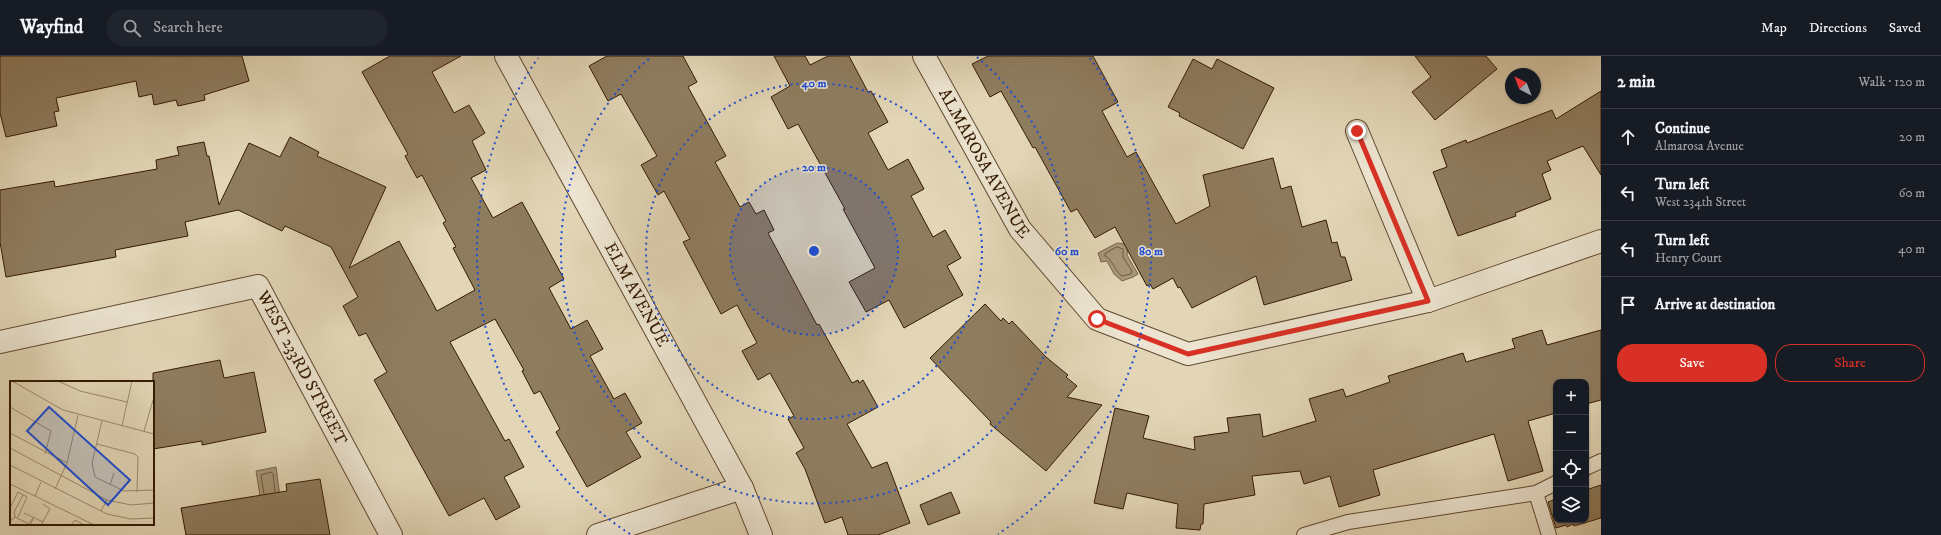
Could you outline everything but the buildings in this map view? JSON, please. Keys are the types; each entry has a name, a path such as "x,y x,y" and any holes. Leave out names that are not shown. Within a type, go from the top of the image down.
{"street":[{"name":"ELM AVENUE","path":"506,56 742,488 761,535"},
{"name":"ALMAROSA AVENUE","path":"924,56 1020,229 1097,319 1188,354 1428,301"},
{"path":"1357,131 1428,301 1601,241"},
{"name":"WEST 233RD STREET","path":"0,342 258,286 391,535"},
{"path":"598,535 742,488"}],"lane":[{"path":"1589,467 1601,461"},
{"path":"1304,535 1348,522 1536,493 1553,484"},
{"path":"1536,493 1549,535"}],"water":[{"path":"1117,243 1125,244 1128,247 1127,255 1138,274 1122,281 1114,274 1107,261 1101,262 1098,253"},
{"path":"276,467 281,504 262,508 256,471"}],"route":[{"path":"1097,319 1188,354 1428,301 1357,131"}]}
